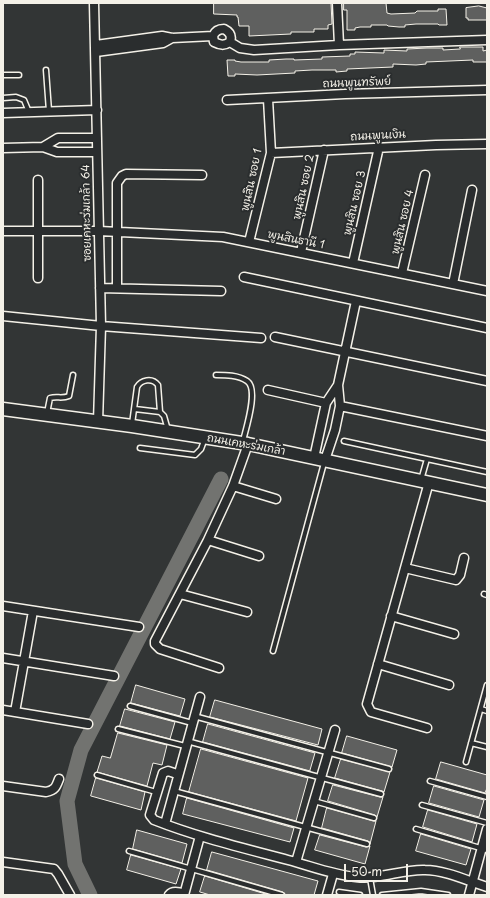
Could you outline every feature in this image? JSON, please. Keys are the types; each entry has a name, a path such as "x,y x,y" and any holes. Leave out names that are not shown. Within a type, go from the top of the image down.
{"street":[{"name":"ซอยเคหะร่มเกล้า 64","path":"94,3 100,288 98,422"},
{"path":"337,3 339,45"},
{"path":"224,29 230,33 230,42 224,45 214,42 214,33 217,30 224,29"},
{"path":"96,48 162,36 172,38 213,36"},
{"path":"230,42 246,50 487,40"},
{"name":"ถนนพูนทรัพย์","path":"227,100 345,94 487,90"},
{"name":"พูนสิน ซอย 1","path":"249,242 271,153 268,99"},
{"path":"3,113 97,110"},
{"path":"43,147 58,138 97,138"},
{"name":"ถนนพูนเงิน","path":"271,153 379,147 487,144"},
{"path":"3,148 43,147 56,152 97,152"},
{"name":"พูนสิน ซอย 3","path":"352,263 379,147"},
{"name":"พูนสิน ซอย 2","path":"301,252 324,150"},
{"path":"117,288 116,183 126,174 202,175"},
{"name":"พูนสิน ซอย 4","path":"402,273 425,175"},
{"path":"38,180 38,278"},
{"path":"453,284 472,190"},
{"name":"พูนสินธานี 1","path":"3,231 99,231 223,237 402,273 487,292"},
{"path":"244,277 487,328"},
{"path":"100,288 221,291"},
{"path":"320,459 335,430 340,406 338,385 356,301"},
{"path":"3,316 100,326 261,338"},
{"path":"275,337 487,381"},
{"path":"320,459 326,404 338,385"},
{"path":"268,390 326,404"},
{"path":"340,406 487,436"},
{"name":"ถนนเคหะร่มเกล้า","path":"3,409 132,426 245,444 487,495"},
{"path":"324,414 338,416"},
{"path":"219,668 160,649 155,644 155,638 208,540 233,486 245,444"},
{"path":"425,482 405,568 367,704 368,709 377,714 427,728"},
{"path":"233,486 276,499"},
{"path":"208,540 260,556"},
{"path":"405,568 453,581 460,575 464,558"},
{"path":"180,594 247,612"},
{"path":"3,606 139,627"},
{"path":"15,712 33,611"},
{"path":"391,616 454,634"},
{"path":"3,658 114,676"},
{"path":"378,664 449,685"},
{"path":"165,824 177,774 200,697"},
{"path":"3,710 88,724"},
{"path":"296,862 334,730"},
{"path":"177,774 168,771 164,772 156,792 150,815 154,820 200,836 296,862 333,874 370,878 415,870 425,870 436,871 487,887"},
{"path":"3,786 46,792 52,791 56,788 59,779"},
{"path":"469,895 484,850 487,829"},
{"path":"169,895 176,892 184,894 200,836"},
{"path":"3,862 54,869 70,895"},
{"path":"327,895 333,874"}],"lane":[{"path":"46,70 49,111"},
{"path":"3,75 19,75"},
{"path":"3,98 16,97 24,100 29,112"},
{"path":"46,415 50,398 64,398 69,396 73,375"},
{"path":"216,375 242,378 248,381 251,385 252,400 245,444"},
{"path":"132,426 137,387 140,382 144,380 151,380 156,382 158,385 160,412 164,416 168,432"},
{"path":"134,409 160,412"},
{"path":"140,448 195,455 201,449 206,438"},
{"path":"344,441 487,472"},
{"path":"273,651 320,459"},
{"path":"425,482 427,459"},
{"path":"466,762 487,686"},
{"path":"130,706 193,719 389,769"},
{"path":"481,709 487,711"},
{"path":"118,729 186,744 381,794"},
{"path":"471,743 487,747"},
{"path":"97,776 156,792"},
{"path":"430,781 487,797"},
{"path":"173,790 367,844"},
{"path":"314,801 374,818"},
{"path":"422,805 487,823"},
{"path":"416,829 484,850"},
{"path":"129,852 282,895"},
{"path":"370,878 373,895"},
{"path":"382,895 421,891 448,895"},
{"path":"339,892 360,895"}],"building":[{"path":"214,3 331,3 332,24 328,25 328,29 314,29 314,32 291,32 291,34 249,36 249,26 239,26 237,15 214,14"},
{"path":"344,3 386,3 387,13 391,14 415,13 417,11 438,11 438,9 446,9 447,25 416,24 399,27 371,25 371,27 360,27 355,28 355,30 347,30 347,10 344,10"},
{"path":"479,6 487,8 487,20 468,20 468,18 466,18 466,8"},
{"path":"460,47 483,47 483,51 487,50 487,62 473,62 473,60 426,62 426,64 393,64 393,67 347,69 347,71 336,72 336,70 312,70 295,71 295,73 257,75 235,74 235,76 228,76 227,60 241,62 269,62 269,60 322,59 322,57 350,56 350,54 355,54 355,52 384,53 384,50 407,51 407,49 443,48 443,50 460,49"},
{"path":"136,685 185,699 180,716 131,703"},
{"path":"215,700 322,729 318,745 210,717"},
{"path":"125,709 175,722 170,739 120,726"},
{"path":"208,724 315,753 310,771 203,742"},
{"path":"118,733 167,745 162,765 153,763 147,786 97,772 102,756 110,758"},
{"path":"347,736 397,750 392,767 342,753"},
{"path":"201,749 308,778 296,821 189,792"},
{"path":"341,759 390,772 384,792 335,778"},
{"path":"441,762 487,775 487,788 485,793 436,779"},
{"path":"96,778 145,792 141,810 91,796"},
{"path":"333,785 383,797 377,817 375,815 328,801"},
{"path":"434,786 484,800 479,817 429,803"},
{"path":"187,798 294,828 290,842 183,814"},
{"path":"327,808 376,821 370,844 368,841 322,828"},
{"path":"428,810 477,824 472,842 423,827"},
{"path":"137,830 187,844 182,863 133,849"},
{"path":"421,834 471,849 466,865 416,851"},
{"path":"320,835 366,847 370,846 365,864 315,850"},
{"path":"212,852 318,881 314,895 285,895 283,892 207,870"},
{"path":"131,855 181,869 176,884 127,870"},
{"path":"205,876 269,895 210,895 200,892"}],"waterway":[{"path":"90,895 75,864 67,801 81,750 221,479"}]}
